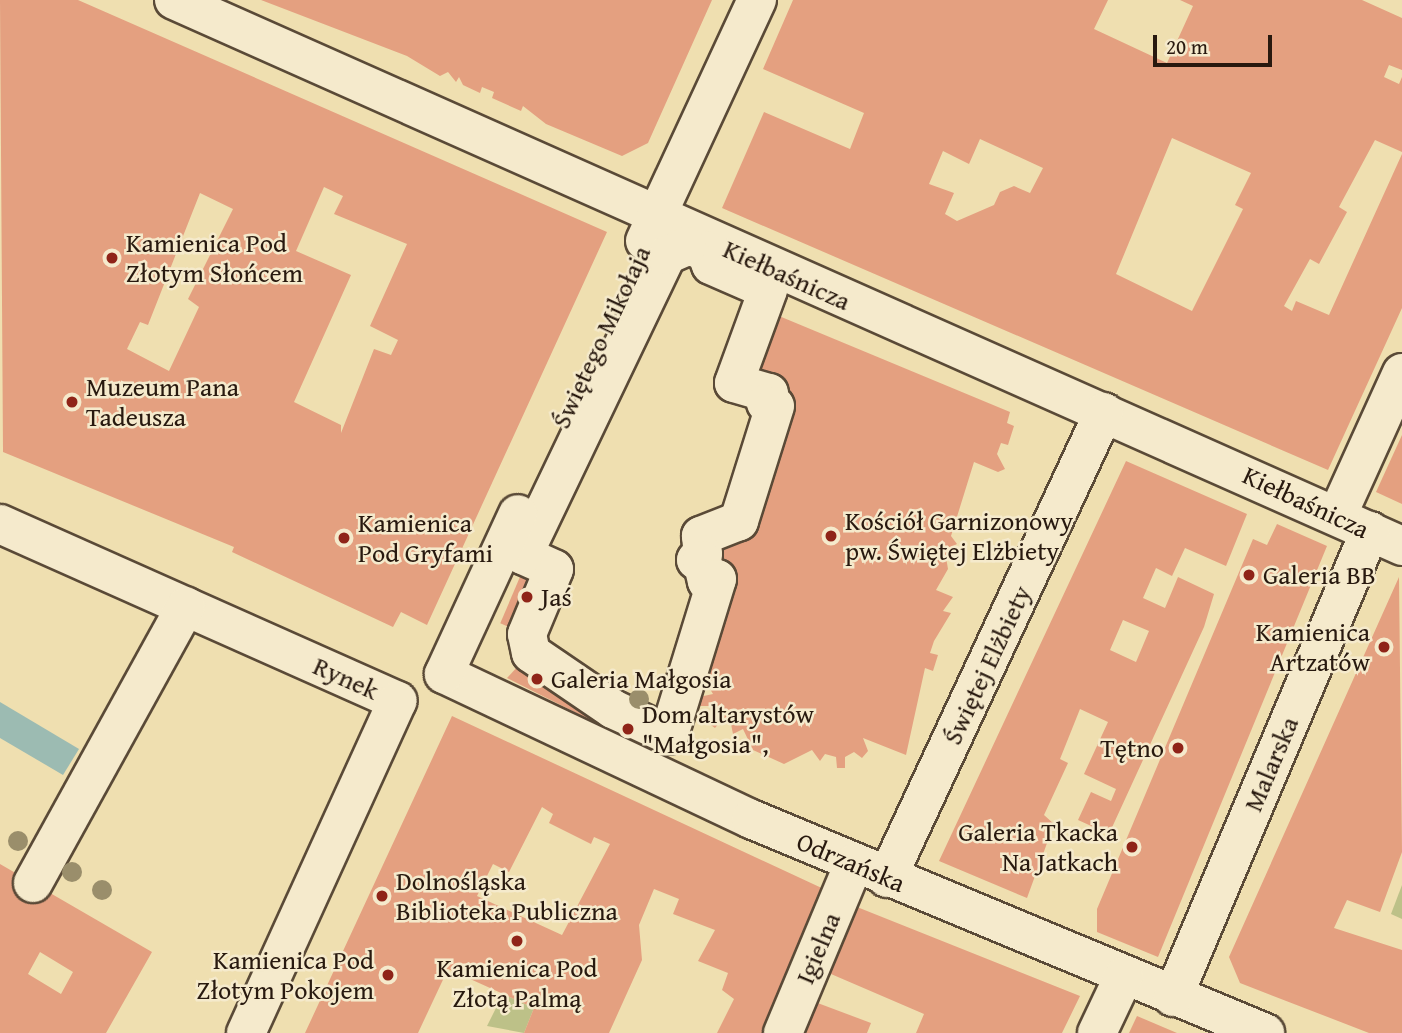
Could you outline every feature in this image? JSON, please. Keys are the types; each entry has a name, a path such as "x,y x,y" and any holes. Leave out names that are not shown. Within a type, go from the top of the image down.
{"street":[{"name":"Kiełbaśnicza","path":"174,0 653,223 1104,412 1370,531"},
{"name":"Świętego Mikołaja","path":"444,674 757,0"},
{"path":"687,246 705,250 710,265 768,290 734,383 769,393 766,403 775,406 739,520 701,536 703,554 696,560 702,560 707,581 717,579 669,735 613,709 531,653 527,634 554,569 523,555 667,255 687,246"},
{"name":"Malarska","path":"1173,997 1370,531 1402,373"},
{"name":"Świętej Elżbiety","path":"861,866 1104,412"},
{"name":"Rynek","path":"0,524 397,701 246,1033"},
{"path":"33,883 186,606"},
{"path":"397,701 444,674"},
{"name":"Odrzańska","path":"444,674 861,866 1265,1033"},
{"name":"Igielna","path":"783,1033 861,866"},
{"path":"1097,1033 1124,976"}],"green space":[{"path":"1402,885 1402,919 1391,914"},
{"path":"503,994 534,1008 524,1033 487,1026"}],"water":[{"path":"0,702 79,749 63,775 0,738"}],"building":[{"path":"0,0 78,0 607,232 427,625 401,612 393,627 232,552 234,547 3,452","holes":["324,187 343,196 334,214 407,244 370,326 398,340 391,355 374,349 341,433 341,425 294,402 351,275 296,251","200,193 233,209 188,299 199,307 169,371 127,349 140,322 148,325"]},
{"path":"261,0 712,0 648,143 622,156 546,124 523,106 521,111 492,98 494,92 482,87 480,93 463,85 459,77 456,82 448,72 440,76 407,56"},
{"path":"793,0 1108,0 1094,29 1167,63 1193,6 1180,0 1362,0 1402,18 1402,70 1389,65 1384,77 1399,84 1402,77 1402,152 1375,140 1339,207 1347,212 1319,264 1310,259 1284,306 1292,311 1296,301 1329,315 1402,154 1402,308 1328,470 722,208 764,112 850,149 864,113 763,69","holes":["1172,138 1251,173 1235,205 1243,209 1192,311 1116,274","980,139 1043,168 1030,193 1014,186 1000,192 994,205 957,221 945,214 954,193 929,184 943,151 969,164"]},
{"name":"Kościół Garnizonowy pw. Świętej Elżbiety","path":"779,316 1010,412 1007,423 1014,426 1008,445 1001,443 997,454 1005,469 998,472 974,462 951,536 957,544 947,549 955,551 953,559 946,557 948,569 936,590 953,597 943,611 951,613 930,653 938,655 933,671 925,668 906,755 863,738 868,751 862,758 854,752 845,757 845,768 837,768 836,757 825,754 820,761 812,750 784,764 753,750 743,729 733,734 731,724 721,721 715,728 708,723 714,715 710,706 700,706 699,697 713,694 710,689 686,682 710,536 775,406 734,383"},
{"path":"1402,435 1402,504 1376,492"},
{"path":"1126,461 1247,514 1226,566 1185,548 1172,576 1156,568 1143,598 1165,608 1178,577 1214,594 1204,627 1109,834 1078,820 1091,792 1111,801 1116,789 1084,774 1108,722 1080,709 1060,759 1068,763 1044,815 1054,824 1027,898 939,861","holes":["1123,620 1149,631 1136,662 1110,650"]},
{"path":"1277,524 1327,546 1158,957 1097,932 1097,909 1253,539 1267,545"},
{"name":"Jaś","path":"528,558 554,569 526,634 500,623"},
{"path":"1399,577 1402,852 1380,912 1347,900 1334,928 1402,950 1402,1033 1369,1033 1240,983 1229,957"},
{"path":"530,653 654,727 644,747 507,678"},
{"path":"452,716 826,890 763,1033 717,1033 734,999 722,990 728,973 698,961 715,930 673,914 679,899 654,889 639,925 642,960 609,1033 524,1033 534,1008 448,969 418,1033 305,1033","holes":["542,807 553,814 549,823 591,844 594,837 610,844 562,935 477,896 493,864 509,872"]},
{"path":"0,864 152,952 106,1033 0,1033","holes":["40,952 73,972 61,994 28,974"]},
{"path":"852,905 1080,996 1062,1033 916,1033 924,1014 824,971"},
{"path":"815,1002 871,1023 867,1033 802,1033"},
{"path":"1137,1016 1177,1033 1129,1033"}],"place":[{"name":"Kamienica Pod Złotym Słońcem","path":"112,258"},
{"name":"Muzeum Pana Tadeusza","path":"72,402"},
{"name":"Kościół Garnizonowy pw. Świętej Elżbiety","path":"831,536"},
{"name":"Kamienica Pod Gryfami","path":"344,538"},
{"name":"Galeria BB","path":"1249,575"},
{"name":"Jaś","path":"527,597"},
{"name":"Kamienica Artzatów","path":"1384,647"},
{"name":"Galeria Małgosia","path":"537,679"},
{"name":"Dom altarystów \"Małgosia\",","path":"628,729"},
{"name":"Tętno","path":"1178,748"},
{"name":"Galeria Tkacka Na Jatkach","path":"1132,847"},
{"name":"Dolnośląska Biblioteka Publiczna","path":"382,896"},
{"name":"Kamienica Pod Złotą Palmą","path":"517,941"},
{"name":"Kamienica Pod Złotym Pokojem","path":"388,975"}]}
